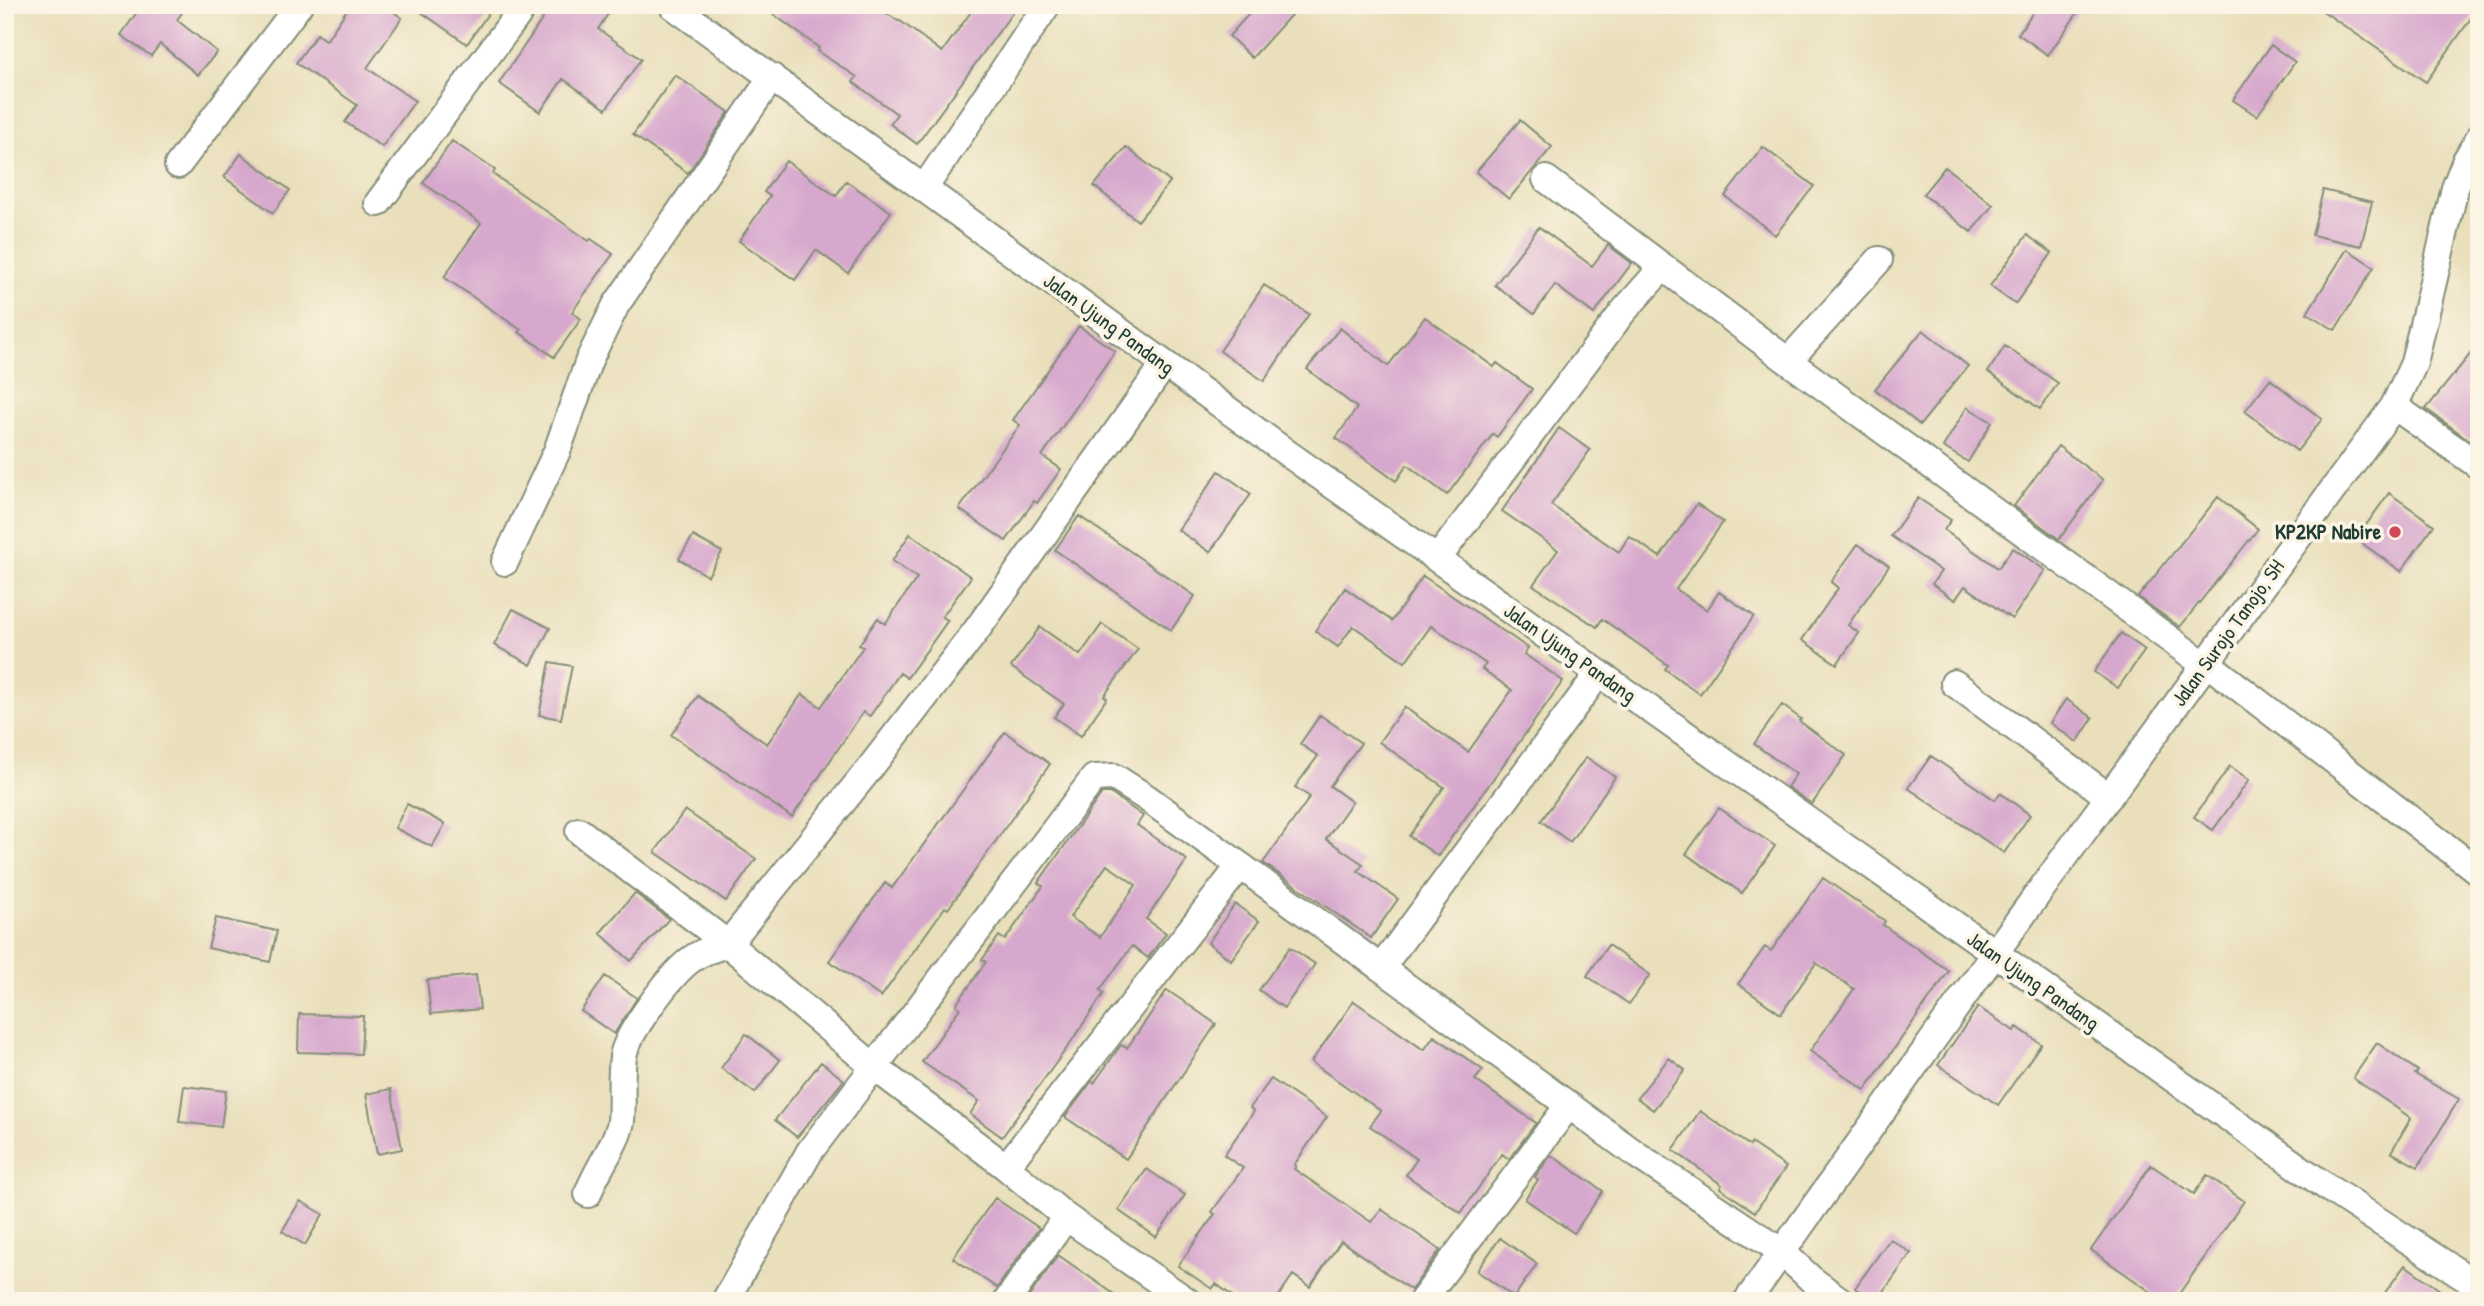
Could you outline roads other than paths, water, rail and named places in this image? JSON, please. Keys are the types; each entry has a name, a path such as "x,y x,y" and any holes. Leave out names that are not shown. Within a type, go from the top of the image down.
{"street":[{"path":"178,165 299,5"},
{"path":"378,203 525,5"},
{"name":"Jalan Ujung Pandang","path":"672,5 925,187 1164,365 1994,954 2328,1188 2479,1286"},
{"path":"925,187 1047,5"},
{"path":"505,562 557,451 589,360 616,305 772,78"},
{"name":"Jalan Surojo Tanojo, SH","path":"1747,1301 1994,954 2394,406 2414,363 2455,188 2466,160 2479,138"},
{"path":"1546,179 1788,361 2206,664 2479,872"},
{"path":"1788,361 1880,260"},
{"path":"1438,558 1622,313 1662,268"},
{"path":"588,1194 618,1133 621,1121 622,1064 628,1041 647,1010 687,962 704,952 727,944 909,720 976,631 1164,365"},
{"path":"2394,406 2479,466"},
{"path":"1381,968 1599,673"},
{"path":"1954,683 2109,797"},
{"path":"725,1301 810,1151 873,1066 1094,778 1114,777 1147,798 1568,1106 1782,1252 1811,1279 1841,1301"},
{"path":"579,831 727,944 873,1066 1006,1167 1066,1217 1187,1301"},
{"path":"1006,1167 1240,866"},
{"path":"1422,1301 1568,1106"},
{"path":"1007,1301 1066,1217"}],"place":[{"name":"KP2KP Nabire","path":"2395,532"}]}
